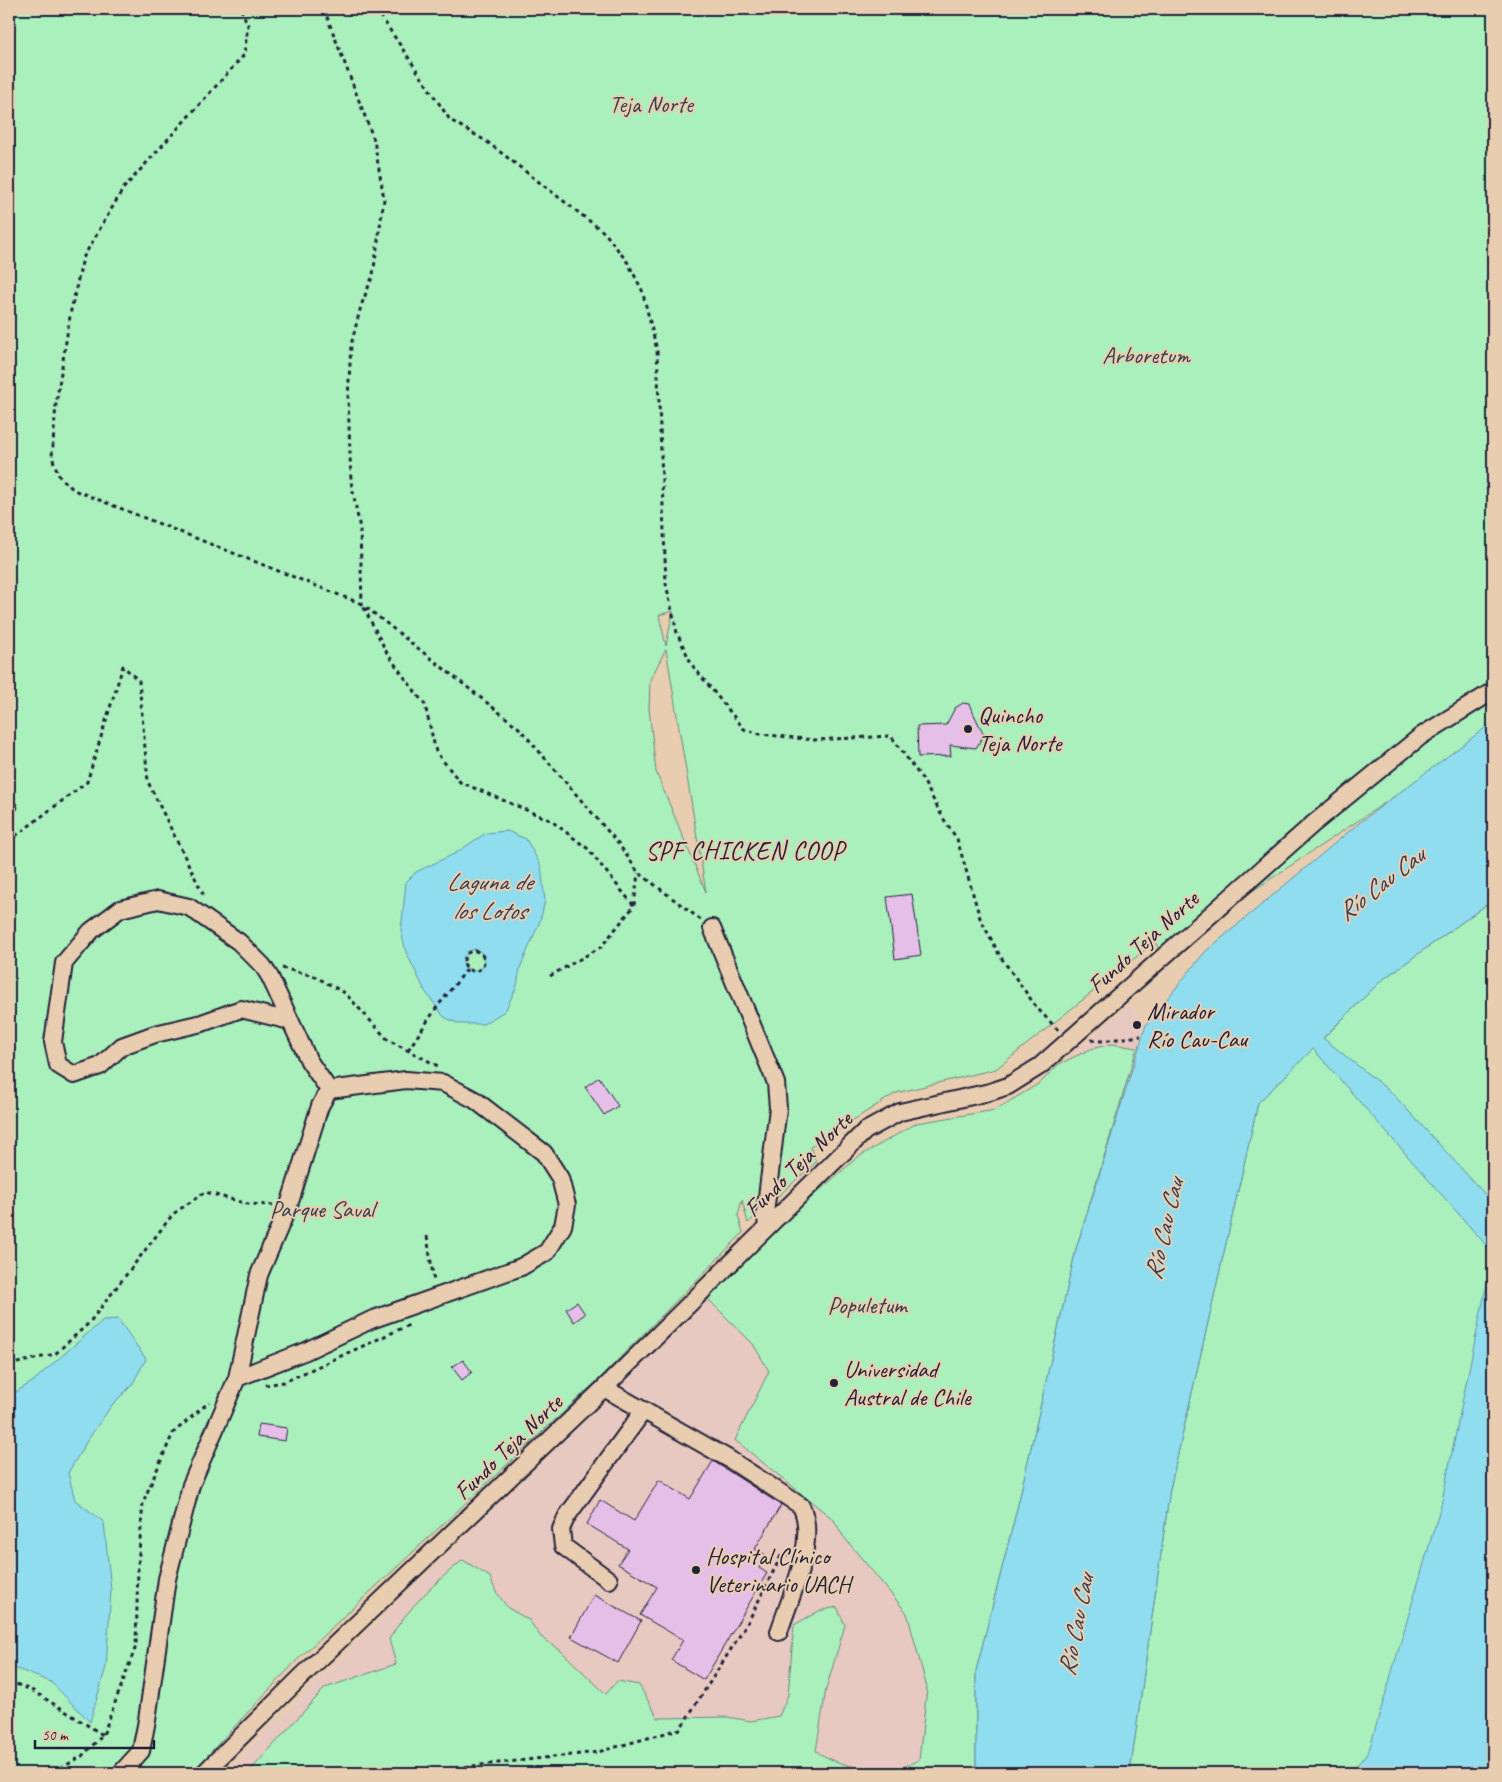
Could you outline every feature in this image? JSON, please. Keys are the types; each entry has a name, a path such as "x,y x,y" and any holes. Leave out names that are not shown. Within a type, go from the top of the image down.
{"street":[{"name":"Fundo Teja Norte","path":"204,1773 302,1676 604,1388 854,1141 876,1123 900,1112 951,1099 977,1096 1008,1086 1040,1066 1243,884 1314,824 1422,736 1493,691"},
{"path":"290,1021 241,1009 202,1023 155,1034 122,1046 100,1066 74,1075 58,1065 53,1042 64,963 91,931 120,909 158,900 189,907 219,926 263,966 290,1021 308,1061 329,1090"},
{"path":"712,928 776,1082 778,1108 765,1213 767,1225"},
{"path":"237,1378 306,1352 370,1320 521,1267 547,1252 562,1226 566,1205 560,1178 544,1153 476,1100 444,1083 406,1080 329,1090"},
{"path":"121,1773 141,1751 167,1578 191,1485 237,1378 259,1275 290,1205 320,1106 329,1090"},
{"path":"604,1388 729,1459 801,1506 806,1522 806,1548 779,1632"},
{"path":"609,1580 563,1546 561,1529 567,1516 644,1410"}],"path":[{"path":"241,9 248,25 244,55 123,188 83,258 70,310 56,404 52,457 59,476 74,490 362,604 519,728 618,844 638,872 712,928"},
{"path":"324,9 374,140 384,200 373,275 361,306 350,345 348,398 351,481 360,529 362,604 388,655 425,705 436,752 460,782 550,820 587,848 634,906"},
{"path":"376,9 450,120 493,146 604,233 628,263 642,290 657,350 666,584 677,633 692,665 744,729 760,734 814,740 891,736 923,780 943,818 957,839 980,918 1000,956 1037,1008 1071,1039 1101,1041 1141,1036"},
{"path":"9,841 87,782 123,666 140,681 148,782 206,900"},
{"path":"9,812 18,803 9,835"},
{"path":"550,976 601,947 634,906 638,872"},
{"path":"475,951 480,953 484,961 482,967 474,970 468,968 465,959 468,953 475,951"},
{"path":"263,966 286,968 314,976 345,993 388,1040 444,1070"},
{"path":"408,1050 436,1007 468,968"},
{"path":"9,1365 55,1354 88,1323 173,1214 205,1192 248,1204 290,1205"},
{"path":"21,1773 58,1770 82,1756 103,1735 136,1646 138,1566 143,1502 173,1433 215,1396"},
{"path":"409,1773 598,1752 680,1729 747,1624 781,1556 806,1548"},
{"path":"9,1681 33,1691 103,1735"}],"shaded area":[{"name":"Universidad Austral de Chile","path":"1129,1005 1146,1025 1137,1048 976,1671 976,1773 227,1773 254,1743 616,1390 769,1237 858,1157 917,1123 995,1110 1040,1083"}],"green space":[{"path":"9,9 1493,9 1493,726 1395,796 1161,952 1155,942 996,1069 896,1093 810,1147 816,1162 748,1223 742,1200 738,1215 743,1233 600,1378 298,1659 191,1773 9,1773","holes":["673,611 666,646 659,615","666,649 706,892 656,772 649,709 650,680"]},
{"path":"1493,900 1493,1773 1130,1773 1170,1489 1258,1103 1382,980"},
{"name":"Universidad Austral de Chile","path":"1112,1044 1137,1048 1076,1249 1018,1505 976,1671 976,1773 248,1773 325,1688 396,1664 389,1639 422,1596 463,1560 490,1577 496,1592 508,1608 529,1620 541,1637 560,1650 606,1694 617,1681 639,1685 658,1718 727,1717 751,1721 779,1716 788,1695 794,1625 819,1611 837,1607 845,1625 826,1689 816,1751 834,1761 869,1769 892,1770 919,1760 927,1688 907,1613 843,1536 834,1520 735,1440 769,1371 753,1344 707,1298 798,1209 858,1157 917,1123 995,1110 1040,1083 1059,1064 1091,1049"}],"water":[{"name":"Río Cau Cau","path":"1493,722 1493,900 1382,980 1323,1038 1392,1093 1493,1203 1493,1253 1313,1049 1258,1103 1170,1489 1130,1773 976,1773 976,1671 1018,1505 1076,1249 1146,1025 1205,952 1359,823"},
{"name":"Laguna de los Lotos","path":"507,831 526,839 541,866 545,901 540,921 520,968 517,986 505,1011 483,1024 459,1024 444,1017 425,991 406,952 401,931 406,882 416,872 454,854 486,833","holes":["474,949 481,952 485,962 482,968 476,971 466,968 463,961 468,952"]},
{"path":"1493,1266 1493,1773 1351,1773 1369,1750 1441,1505 1485,1292"},
{"path":"118,1319 146,1359 132,1385 112,1405 68,1473 75,1500 104,1522 111,1590 106,1667 90,1722 51,1682 9,1666 9,1396 32,1382 103,1320"}],"building":[{"path":"963,703 969,704 984,735 976,748 950,745 951,756 918,757 917,726 946,725 955,708"},
{"path":"912,894 921,955 895,959 887,897"},
{"path":"599,1077 618,1106 604,1115 585,1087"},
{"path":"577,1302 585,1314 574,1322 566,1309"},
{"path":"463,1360 472,1372 462,1380 452,1367"},
{"path":"259,1424 287,1428 285,1441 257,1437"},
{"name":"Hospital Clínico Veterinario UACH","path":"713,1461 781,1505 755,1549 766,1555 759,1568 767,1573 704,1680 671,1660 683,1640 640,1615 657,1587 618,1564 628,1549 587,1524 600,1500 634,1521 659,1480 690,1499"},
{"path":"594,1595 641,1621 618,1663 571,1637"}],"place":[{"name":"Quincho Teja Norte","path":"968,729"},
{"name":"Mirador Río Cau-Cau","path":"1137,1025"},
{"name":"Universidad Austral de Chile","path":"834,1383"},
{"name":"Hospital Clínico Veterinario UACH","path":"696,1570"}],"district":[{"name":"SPF CHICKEN COOP","path":"745,851"}],"park label":[{"name":"Teja Norte","path":"651,104"},
{"name":"Arboretum","path":"1146,355"},
{"name":"Parque Saval","path":"322,1209"},
{"name":"Populetum","path":"867,1305"}]}
